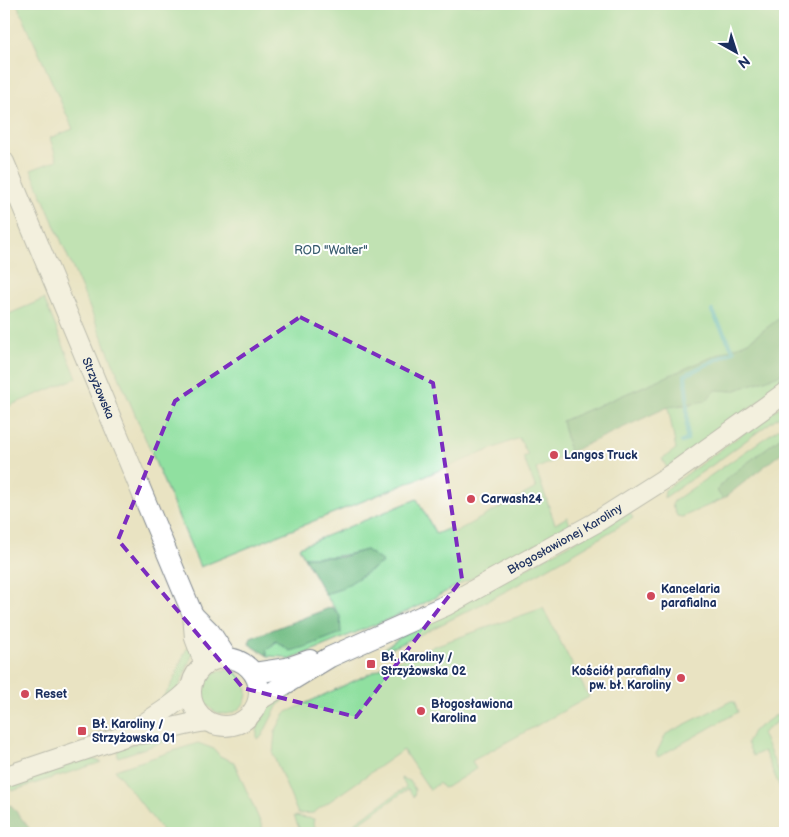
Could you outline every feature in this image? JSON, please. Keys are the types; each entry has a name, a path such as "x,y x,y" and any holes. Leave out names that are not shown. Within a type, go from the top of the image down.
{"street":[{"name":"Strzyżowska","path":"4,162 193,615 195,638 205,665"},
{"name":"Błogosławionej Karoliny","path":"259,700 330,657 447,605 595,523 680,469 785,392"},
{"name":"Strzyżowska","path":"193,615 210,632 227,658"},
{"name":"Błogosławionej Karoliny","path":"254,673 330,657"},
{"path":"4,777 130,734 146,734 188,723 207,721 223,726 238,724 250,716 259,700 260,691 254,673 242,662 227,658 212,661 198,671 191,688 179,702 143,723 130,734"},
{"path":"191,688 194,707 207,721"}],"highlighted area":[{"path":"300,317 433,383 462,579 356,717 243,688 118,540 175,401"}],"green space":[{"name":"ROD \"Walter\"","path":"17,4 785,4 785,314 748,342 562,421 570,453 536,469 555,524 567,517 571,526 413,609 289,660 284,657 268,656 266,651 277,641 340,616 325,594 341,588 382,562 366,550 335,556 304,557 299,547 417,499 436,534 450,528 453,533 536,488 523,457 528,455 519,438 200,567 31,170 57,160 50,138 73,129"},
{"path":"44,299 77,378 4,408 4,316"},
{"path":"785,314 785,371 782,374 733,391 715,390 706,401 668,407 570,452 562,421 748,342"},
{"path":"785,371 785,383 667,468 662,459 676,449 668,407 693,404 714,389 733,391"},
{"path":"785,403 785,412 664,498 665,490"},
{"path":"785,424 785,434 726,479 717,491 723,499 682,517 677,516 672,505 674,501"},
{"path":"785,434 785,450 723,499 717,491 726,479"},
{"path":"629,512 633,518 573,554 480,605 385,651 384,649 406,633"},
{"path":"366,550 383,562 341,589 325,594 304,557 341,557"},
{"path":"332,607 340,616 341,633 290,651 276,641 266,651 268,656 249,644 251,638"},
{"path":"543,608 589,697 472,761 476,769 447,787 443,788 439,783 430,790 403,750 313,813 298,814 273,754 275,732 285,713 414,653"},
{"path":"189,645 194,651 178,690 164,706 161,699 174,680"},
{"path":"229,670 241,676 246,683 246,701 241,708 234,713 221,714 213,711 206,704 203,688 206,680 213,673"},
{"path":"291,687 294,693 278,705 262,736 257,739 257,731 262,716 278,697"},
{"path":"731,701 734,702 738,712 658,757 656,754 666,734"},
{"path":"776,715 779,720 762,733 785,787 785,799 764,751 753,756 747,743 753,731"},
{"path":"164,734 167,741 118,757 117,749"},
{"path":"198,743 214,749 220,756 234,762 265,833 164,833 115,770"},
{"path":"89,758 102,762 12,791 10,787 11,783"},
{"path":"401,778 410,781 415,790 414,797 408,789 353,827 357,833 340,833 406,787"},
{"path":"11,805 33,833 4,833 4,807"},
{"path":"294,816 314,819 313,824 320,833 301,833"}],"waterway":[{"path":"712,311 732,348"},
{"path":"687,398 685,375 734,351"},
{"path":"682,442 687,440 687,402"}],"place":[{"name":"Langos Truck","path":"554,455"},
{"name":"Carwash24","path":"471,499"},
{"name":"Kancelaria parafialna","path":"651,596"},
{"name":"Bł. Karoliny / Strzyżowska 02","path":"371,664"},
{"name":"Kościół parafialny pw. bł. Karoliny","path":"681,678"},
{"name":"Reset","path":"25,694"},
{"name":"Błogosławiona Karolina","path":"421,711"},
{"name":"Bł. Karoliny / Strzyżowska 01","path":"82,731"}]}
